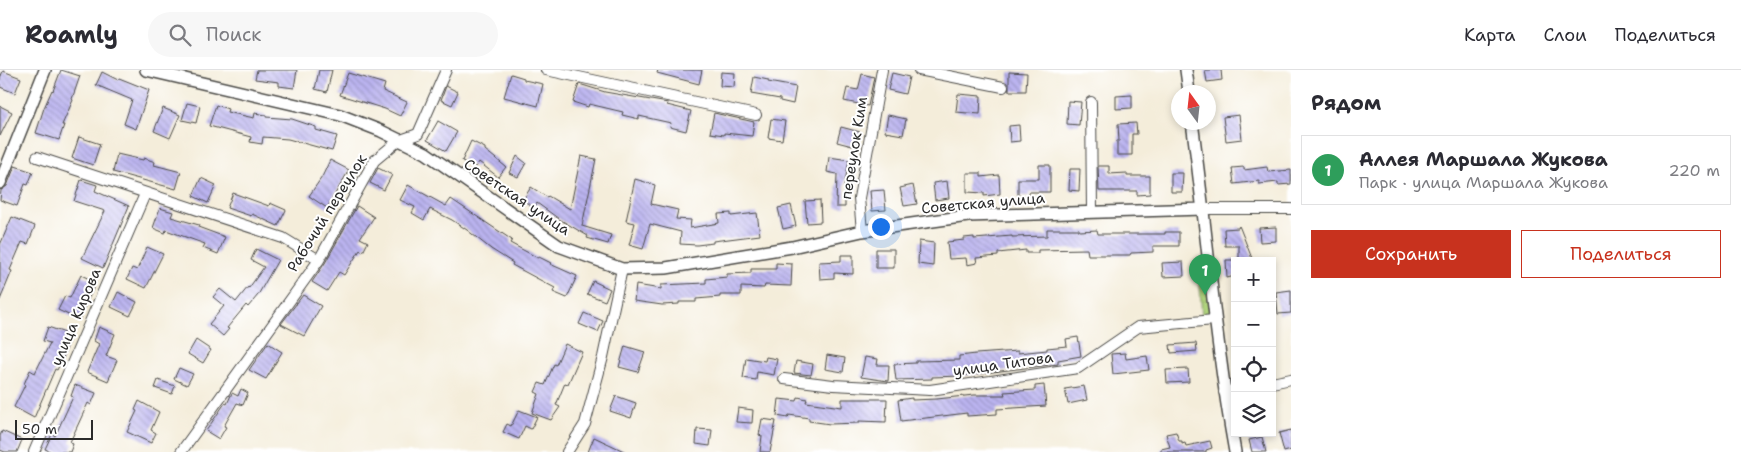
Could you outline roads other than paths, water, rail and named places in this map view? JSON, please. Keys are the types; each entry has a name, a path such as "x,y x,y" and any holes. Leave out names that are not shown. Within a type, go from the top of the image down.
{"street":[{"path":"0,183 45,70"},
{"name":"Советская улица","path":"146,70 340,115 381,132 426,153 559,246 622,269 666,268 792,247 862,231 968,216 1204,208 1291,209"},
{"name":"Рабочий переулок","path":"181,452 319,260 374,161 398,141 418,134 446,70"},
{"path":"546,70 756,115"},
{"name":"переулок Ким","path":"862,231 859,198 882,70"},
{"path":"920,70 1004,87"},
{"path":"1186,70 1187,85"},
{"path":"1091,102 1092,212"},
{"path":"1193,130 1204,208 1214,320 1230,391 1235,452"},
{"path":"37,157 283,238 319,260"},
{"name":"улица Кирова","path":"34,452 145,194"},
{"path":"567,452 585,424 603,357 622,269"},
{"name":"улица Титова","path":"784,378 833,385 930,390 1078,368 1138,327 1214,320"},
{"path":"1276,382 1291,379"}],"place":[{"name":"Аллея Маршала Жукова","path":"1205,295"}]}
